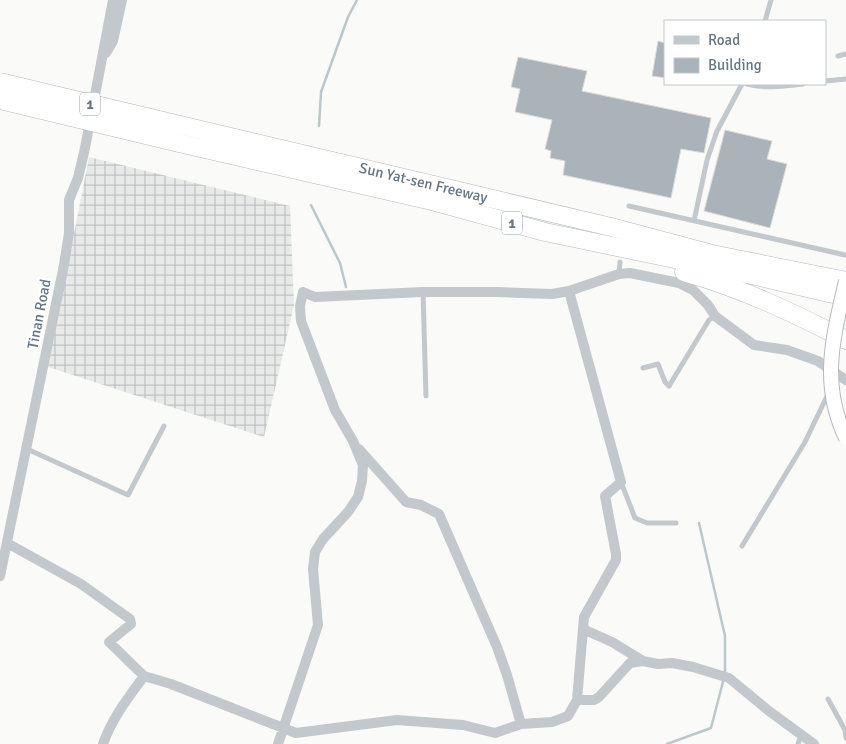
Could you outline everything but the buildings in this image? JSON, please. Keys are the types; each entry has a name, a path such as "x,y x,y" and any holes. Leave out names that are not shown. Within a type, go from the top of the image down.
{"highway":[{"name":"Sun Yat-sen Freeway","path":"0,82 179,134 545,232 756,276 846,297"},
{"name":"Sun Yat-sen Freeway","path":"0,100 179,134 611,226 712,254 846,281"},
{"path":"545,232 704,278 775,305 846,340"},
{"path":"712,254 846,262"},
{"path":"814,323 846,344"}],"street":[{"name":"Tinan Road","path":"0,576 64,265 69,233 69,200 78,178 86,148 113,0"},
{"name":"Tinan Road","path":"102,58 113,41 122,0"},
{"path":"278,744 318,625 313,569 315,552 358,497 363,465 353,441 335,410 303,328 300,306 303,292 316,297 423,292 521,292 552,294 569,291 619,274 630,273 679,283 693,290 708,305 715,316 754,345 787,350 818,361 842,378"},
{"path":"846,281 831,356 830,378 833,402 846,438"},
{"path":"7,543 81,584 130,618 131,624 109,642 144,676 171,684 296,732 397,720 427,724 463,725 495,733 521,724 552,722 568,716 577,700 584,617 616,560 605,496 621,482 569,291"},
{"path":"846,310 838,356 837,379 840,401 846,421"},
{"path":"353,441 406,502 421,505 438,514 499,654 521,724"},
{"path":"583,629 612,642 643,661"},
{"path":"577,700 594,700 599,698 630,663 643,661 658,664 672,663 729,678 800,740 814,744"},
{"path":"103,744 119,708 144,676"}],"lane":[{"path":"765,20 771,0"},
{"path":"838,56 846,54"},
{"path":"826,81 846,79"},
{"path":"694,221 707,160 717,131 741,85"},
{"path":"752,85 788,85"},
{"path":"629,206 694,221 846,262"},
{"path":"619,274 620,262"},
{"path":"423,292 426,396"},
{"path":"643,368 658,364 665,382 670,386 709,320 715,316"},
{"path":"742,546 842,378"},
{"path":"27,449 128,495 164,426"},
{"path":"621,482 635,518 647,523 676,523"},
{"path":"828,699 844,730 846,738"}],"shaded area":[{"path":"89,157 290,206 294,305 264,437 48,367"}],"waterway":[{"path":"319,126 321,92 348,17 357,0"},
{"path":"311,205 340,263 346,287"},
{"path":"699,523 725,636 725,673"},
{"path":"667,744 711,728 724,678"}]}
